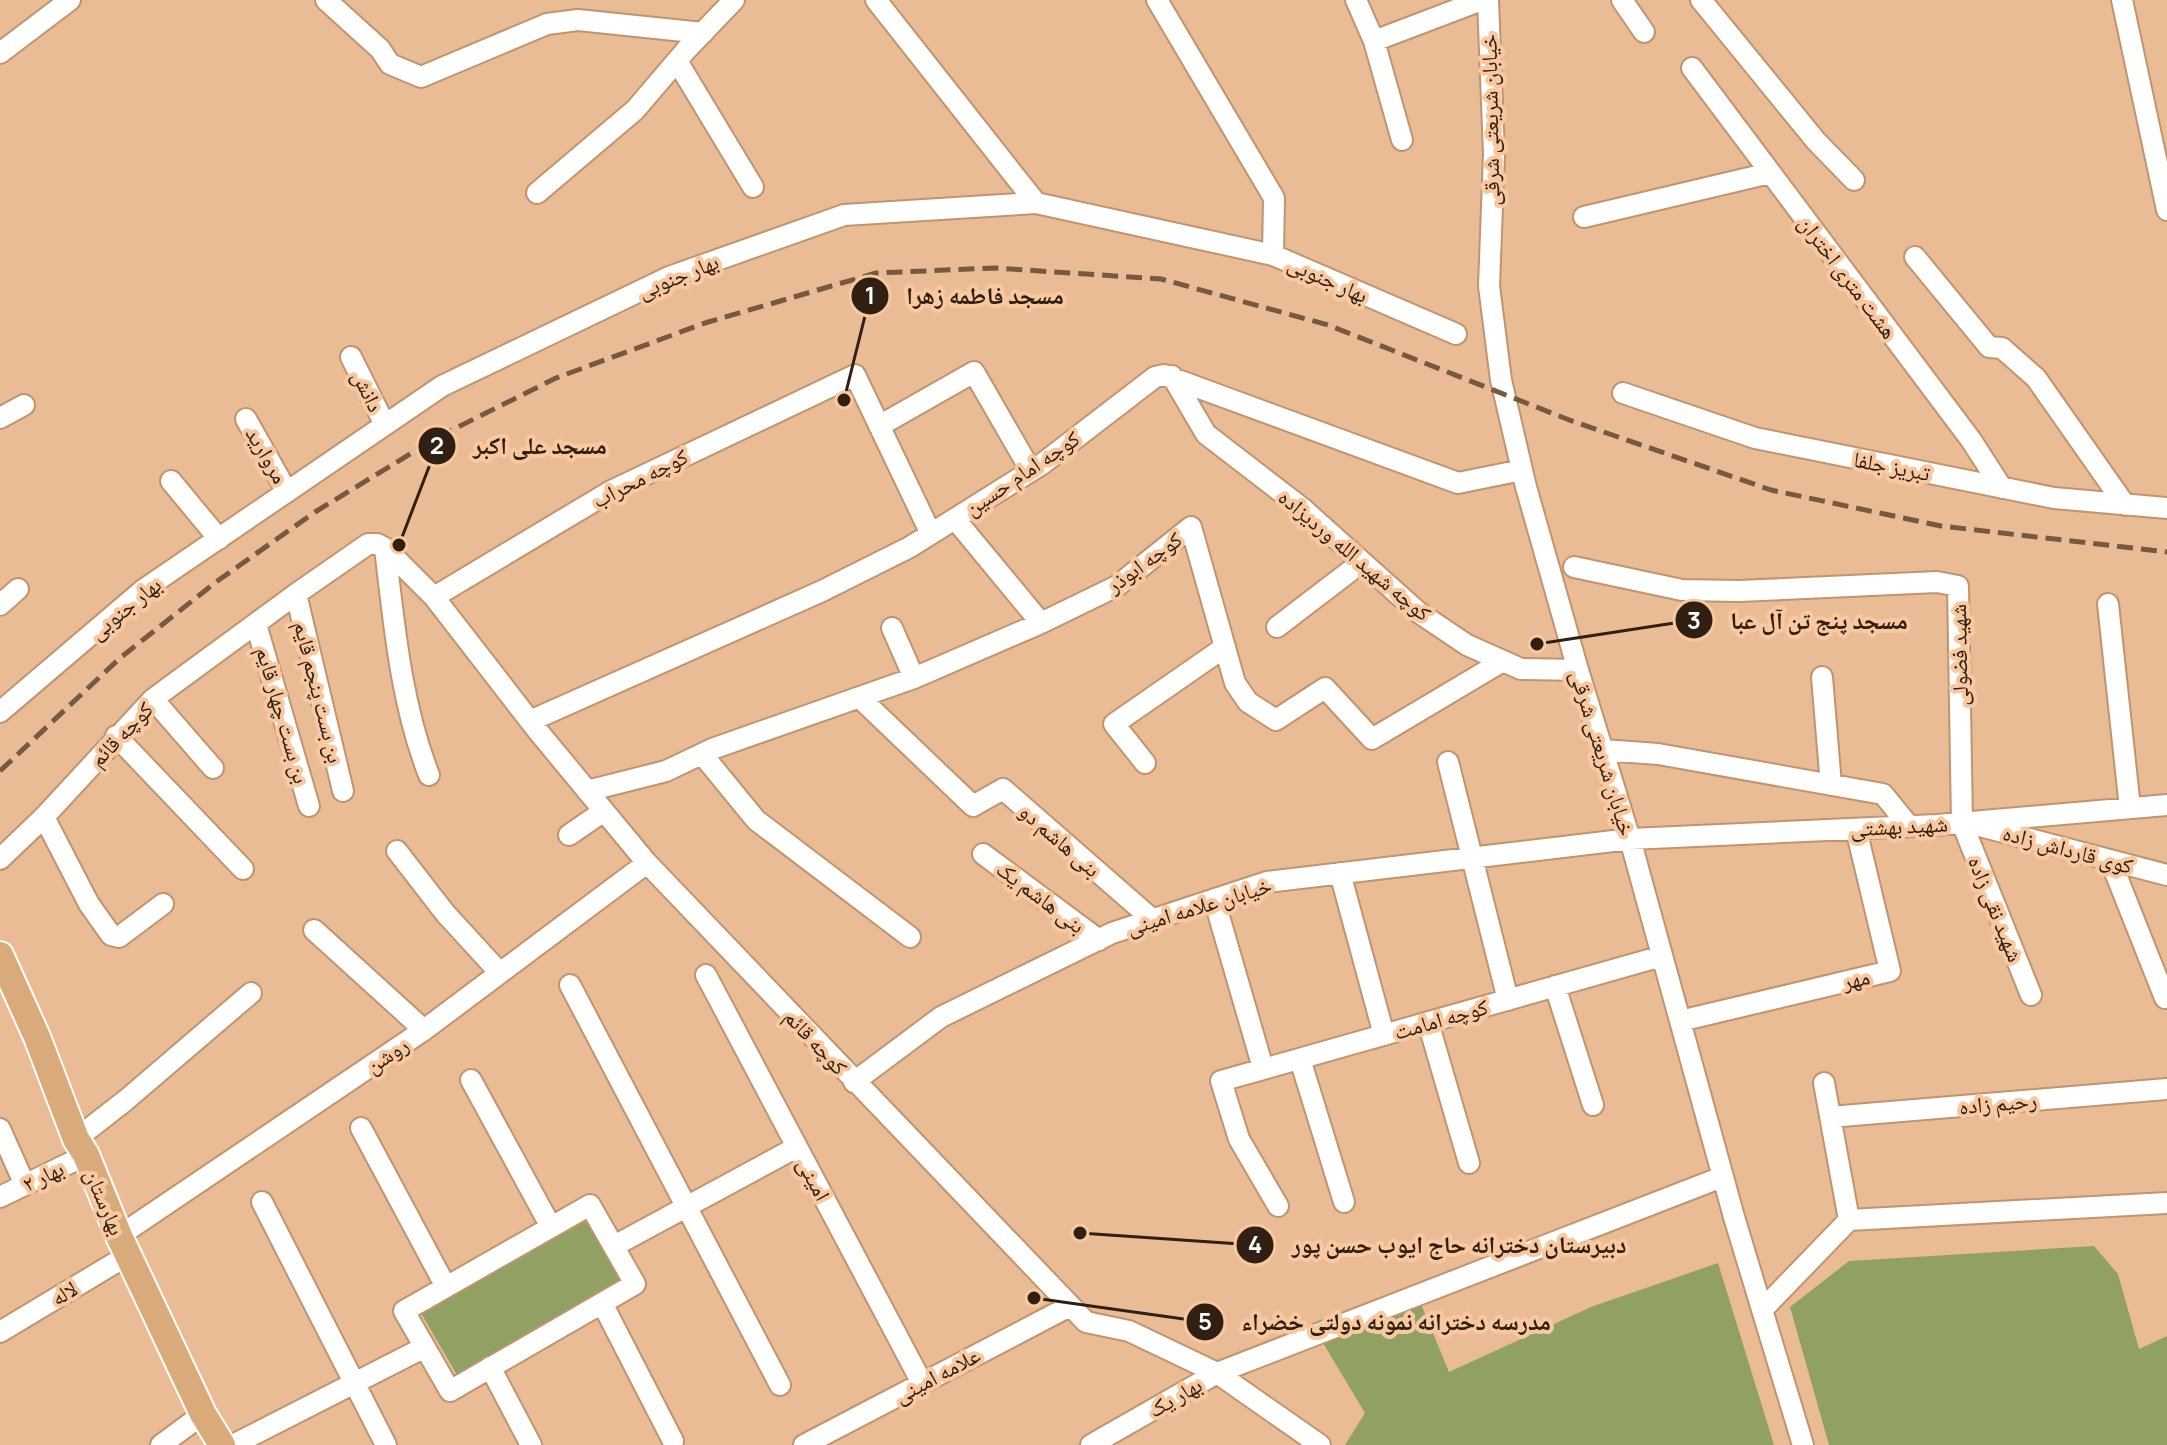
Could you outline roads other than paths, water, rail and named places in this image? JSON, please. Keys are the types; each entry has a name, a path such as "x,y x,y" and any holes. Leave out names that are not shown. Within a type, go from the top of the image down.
{"main road":[{"name":"بهارستان","path":"0,955 123,1245 203,1414 222,1445"}],"street":[{"path":"0,53 70,0"},
{"path":"326,0 380,49 390,64 421,77 547,24 578,20 703,33"},
{"path":"537,193 635,110 734,0"},
{"path":"1157,0 1274,198 1273,255"},
{"path":"1356,0 1374,41 1402,140"},
{"path":"1374,41 1485,0"},
{"name":"خیابان شریعتی شرقی","path":"1485,0 1494,154 1489,286 1501,380 1522,470 1578,670 1630,839 1722,1177 1803,1445"},
{"path":"1622,0 1644,32"},
{"path":"1701,0 1816,141 1854,180"},
{"path":"2122,0 2167,210"},
{"path":"887,4 1036,203"},
{"path":"677,61 753,187"},
{"name":"هشت متری اختران","path":"1692,68 1962,428 2002,488"},
{"path":"1584,217 1770,173"},
{"name":"بهار جنوبی","path":"0,712 143,590 442,386 669,277 844,215 1036,203 1273,255 1456,334"},
{"path":"1915,257 1989,347 2002,348 2036,378 2125,505"},
{"name":"دانش","path":"351,357 385,425"},
{"path":"931,534 879,426 974,372 1031,471"},
{"name":"کوچه محراب","path":"434,597 611,491 855,375 879,426"},
{"path":"1172,376 1458,483 1522,470"},
{"name":"کوچه امام حسین","path":"530,721 822,591 931,534 1031,471 1155,377 1172,376"},
{"name":"کوچه شهید الله وردیزاده","path":"1172,376 1206,434 1302,508 1418,612 1467,645 1521,669 1578,670"},
{"name":"تبریز جلفا","path":"1623,393 1755,438 2054,498 2167,508"},
{"path":"0,418 24,405"},
{"name":"مروارید","path":"246,419 287,492"},
{"path":"171,481 219,539"},
{"path":"955,519 1041,623"},
{"name":"کوچه ابوذر","path":"587,791 666,771 702,754 914,678 1041,623 1117,586 1191,527 1235,683 1248,702 1276,720 1325,688 1372,739 1503,661"},
{"name":"کوچه قائم","path":"0,859 44,817 153,699 368,544 377,544 385,548 434,597 530,721 647,863 1086,1322 1129,1331 1217,1373 1320,1445"},
{"path":"385,548 393,618 414,737 429,775"},
{"path":"1277,627 1362,562"},
{"name":"شهید فضولی","path":"1574,567 1682,590 1739,591 1937,582 1958,586 1965,823"},
{"path":"0,605 18,589"},
{"name":"بن بست پنجم قایم","path":"296,594 343,791"},
{"path":"2108,604 2130,808"},
{"name":"بن بست چهار قایم","path":"256,624 309,806"},
{"path":"892,628 914,678"},
{"path":"1145,763 1114,724 1225,647"},
{"path":"1822,677 1831,785"},
{"name":"بنی هاشم دو","path":"860,698 973,806 1003,789 1153,920"},
{"path":"153,699 213,768"},
{"path":"116,736 243,869"},
{"path":"1603,750 1658,754 1883,794 1909,826"},
{"path":"702,754 756,820 910,937"},
{"path":"1448,762 1508,1000"},
{"name":"شهید بهشتی","path":"1630,839 1965,823 2167,805"},
{"path":"569,835 604,811"},
{"path":"44,817 89,904 111,935 119,937 163,904"},
{"name":"کوی قارداش زاده","path":"1965,823 2167,875"},
{"name":"شهید نقی زاده","path":"1965,823 2031,995"},
{"name":"مهر","path":"1680,1021 1890,971 1856,829"},
{"name":"خیابان علامه امینی","path":"854,1082 941,1017 1099,940 1267,882 1630,839"},
{"path":"397,851 445,913 500,973"},
{"name":"بنی هاشم یک","path":"983,854 1099,940"},
{"path":"2111,862 2165,998"},
{"name":"روشن","path":"123,1245 424,1030 647,863"},
{"path":"1340,873 1384,1035"},
{"path":"1214,899 1263,1068"},
{"path":"314,930 424,1030"},
{"name":"کوچه امامت","path":"1278,1206 1239,1139 1221,1081 1662,956"},
{"name":"امینی","path":"706,975 922,1383"},
{"path":"570,985 780,1385"},
{"path":"1555,986 1593,1105"},
{"name":"بهار ۲","path":"0,1197 25,1185 81,1147 126,1100 251,993"},
{"path":"1428,1022 1469,1163"},
{"path":"1300,1059 1344,1202"},
{"path":"471,1080 551,1227"},
{"path":"1824,1083 1849,1220"},
{"name":"رحیم زاده","path":"1830,1117 2167,1089"},
{"path":"361,1128 446,1287"},
{"path":"0,1129 25,1185"},
{"path":"614,1246 797,1147"},
{"name":"بهار یک","path":"1091,1445 1217,1373 1722,1177"},
{"path":"262,1202 386,1445"},
{"path":"1762,1310 1849,1220 2167,1203"},
{"path":"590,1205 614,1246 635,1284 450,1391 404,1311 590,1205"},
{"name":"لاله","path":"0,1332 123,1245"},
{"path":"602,1303 673,1441"},
{"name":"علامه امینی","path":"804,1445 1070,1306"},
{"path":"233,1445 425,1347"},
{"path":"490,1367 531,1445"},
{"path":"161,1445 203,1414"}],"railway":[{"path":"0,771 120,658 216,582 315,512 438,437 556,378 705,323 876,273 995,268 1161,279 1328,325 1572,421 1771,490 1941,526 2167,552"}],"place":[{"name":"مسجد فاطمه زهرا","path":"844,400"},
{"name":"مسجد علی اکبر","path":"399,545"},
{"name":"مسجد پنج تن آل عبا","path":"1537,644"},
{"name":"دبیرستان دخترانه حاج ایوب حسن پور","path":"1080,1233"},
{"name":"مدرسه دخترانه نمونه دولتی خضراء","path":"1034,1298"}]}
